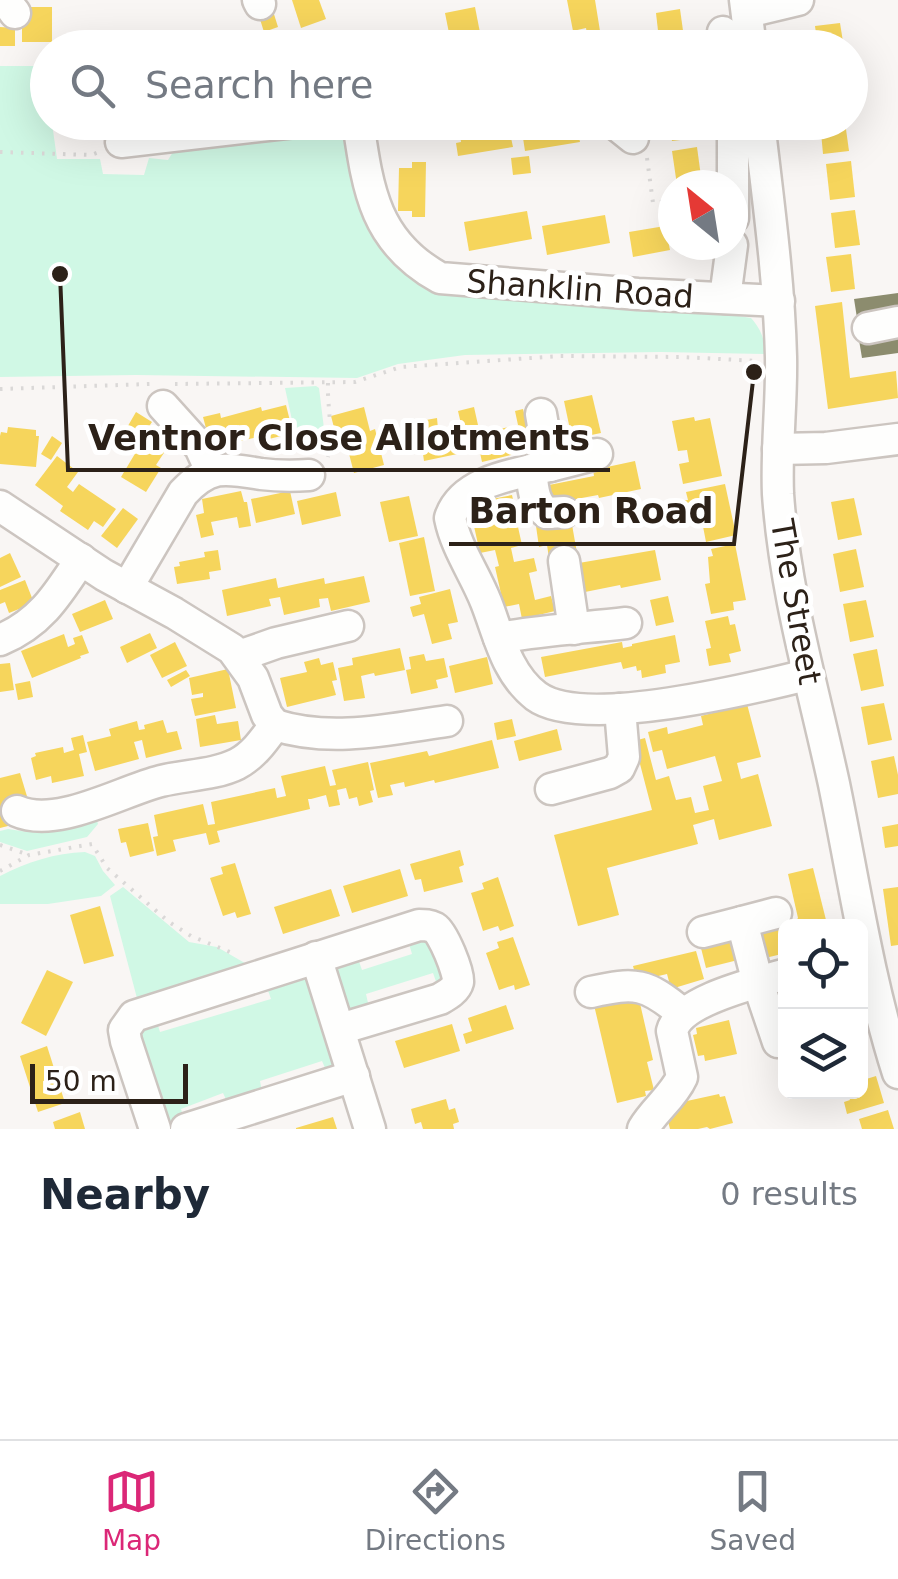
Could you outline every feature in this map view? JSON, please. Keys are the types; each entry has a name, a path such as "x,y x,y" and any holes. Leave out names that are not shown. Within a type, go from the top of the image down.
{"street":[{"path":"746,6 798,0"},
{"path":"122,142 139,140"},
{"name":"Shanklin Road","path":"361,140 370,196 378,217 402,249 440,278 779,302"},
{"path":"733,140 733,170"},
{"name":"The Street","path":"761,140 779,302 778,494 786,563 858,919"},
{"name":"Shanklin Road","path":"725,298 730,260"},
{"path":"163,406 200,447 210,471"},
{"path":"541,414 540,468 534,493 539,506 548,513 564,512"},
{"path":"778,450 898,438"},
{"path":"597,454 501,478 458,501 450,518 505,656 536,696 577,710 620,709 807,675"},
{"path":"127,588 183,493 195,480 224,468 282,476 309,475"},
{"path":"0,506 127,588 224,643 254,678 275,724 319,734 447,721"},
{"path":"0,640 42,614 82,559"},
{"path":"564,562 574,629"},
{"path":"498,638 540,630 626,623"},
{"path":"239,656 348,626"},
{"path":"551,789 619,768 624,757 620,709"},
{"path":"17,811 30,816 61,814 138,787 238,763 259,747 275,724"},
{"path":"703,932 776,913"},
{"path":"742,922 772,978 778,1042"},
{"path":"155,1129 124,1030 138,1014 419,925 436,928 456,972 458,982 452,992 340,1029"},
{"path":"316,957 370,1129"},
{"name":"The Street","path":"868,961 893,1035 898,1073"},
{"path":"643,1129 682,1077 673,1024 702,1002 772,978"},
{"path":"590,992 622,985 640,987 682,1014"},
{"path":"186,1129 354,1076"}],"path":[{"path":"637,140 646,147 653,203 658,202"},
{"path":"0,152 91,155 122,142"},
{"path":"0,388 355,382 401,367 560,356 781,362"},
{"path":"309,475 330,456 328,383"},
{"path":"0,871 29,855 92,844 107,868 169,922 191,936 239,955 267,973"},
{"path":"0,845 29,855"}],"green space":[{"path":"0,66 30,66 30,140 54,140 57,159 100,159 103,174 144,175 149,158 168,160 176,147 229,140 347,140 396,260 751,318 764,344 764,354 465,355 398,364 357,378 0,377"},
{"path":"316,386 326,445 297,443 285,388"},
{"path":"96,817 98,824 87,837 27,851 0,842 0,831 28,832"},
{"path":"85,852 95,856 115,885 101,896 48,904 0,904 0,876 41,859"},
{"path":"123,887 189,942 217,947 250,966 138,1002 110,896"},
{"path":"427,936 449,978 439,990 433,973 366,994 370,1012 349,1017 333,965 356,953 362,970 412,954 407,937"},
{"path":"301,974 308,979 342,1064 329,1077 322,1061 260,1081 263,1097 230,1108 223,1093 181,1109 185,1122 164,1124 132,1033 155,1016 160,1032 271,999 265,982"}],"building: Homes":[{"path":"292,0 319,0 326,19 301,28"},
{"path":"567,0 595,0 600,30 573,30"},
{"path":"22,7 52,7 52,30 30,30 30,42 22,42"},
{"path":"475,7 479,30 448,30 445,13"},
{"path":"680,9 683,30 658,30 656,13"},
{"path":"273,11 278,27 263,30 259,16"},
{"path":"840,23 841,30 816,30 815,26"},
{"path":"0,27 15,28 15,46 0,46"},
{"path":"512,140 513,147 458,156 456,143"},
{"path":"523,140 580,142 525,151"},
{"path":"822,140 847,140 849,151 823,154"},
{"path":"697,147 700,170 675,170 672,151"},
{"path":"529,156 531,173 513,175 511,158"},
{"path":"851,161 855,197 830,200 826,164"},
{"path":"412,162 426,162 425,217 412,217 412,211 398,211 399,168 412,168"},
{"path":"855,210 860,245 835,248 831,213"},
{"path":"527,211 532,239 469,251 464,222"},
{"path":"605,215 610,243 547,255 542,226"},
{"path":"658,227 658,252 633,257 629,232"},
{"path":"851,254 855,289 831,292 826,257"},
{"path":"842,302 850,378 896,371 898,398 828,409 815,306"},
{"path":"592,395 601,433 572,439 564,401"},
{"path":"286,405 293,433 211,447 203,417 220,413 221,418"},
{"path":"364,407 370,431 375,429 384,465 354,473 349,436 337,439 331,416"},
{"path":"474,407 478,425 462,429 467,452 424,461 422,447 412,449 409,430 416,429 415,422 437,418 438,429 461,424 458,411"},
{"path":"523,409 528,429 518,430 523,452 482,462 476,434 518,425 515,411"},
{"path":"136,412 173,439 156,465 161,468 146,492 121,477 136,452 131,449 137,438 125,431"},
{"path":"694,417 695,421 710,418 722,476 683,484 679,464 689,462 687,450 678,451 672,421"},
{"path":"8,427 36,430 36,467 0,464 0,436 1,432 7,433"},
{"path":"52,436 62,443 51,460 41,454"},
{"path":"57,456 78,472 67,487 73,492 79,484 116,509 103,527 94,521 88,530 60,511 63,506 35,485"},
{"path":"635,461 641,489 599,498 598,495 542,503 539,487 594,476 593,470"},
{"path":"725,484 736,535 706,542 701,516 682,516 679,501 688,500 686,492"},
{"path":"241,491 251,526 239,528 237,517 211,522 214,535 201,538 196,515 204,513 202,499"},
{"path":"290,491 295,514 256,523 251,499"},
{"path":"336,492 341,516 302,525 297,501"},
{"path":"512,495 514,504 501,507 504,521 516,518 522,545 511,548 514,562 534,558 537,571 529,573 535,600 551,596 555,611 522,619 519,604 504,607 495,550 480,553 471,513 495,508 492,499"},
{"path":"409,496 418,536 389,542 380,502"},
{"path":"854,498 862,535 838,540 831,502"},
{"path":"123,508 138,519 117,548 101,536"},
{"path":"571,519 577,553 549,558 547,545 539,547 536,526"},
{"path":"424,537 435,591 410,596 399,543"},
{"path":"735,544 746,600 733,602 734,610 711,614 705,584 710,583 708,557 713,556 711,549"},
{"path":"856,549 864,587 840,592 833,554"},
{"path":"218,550 221,570 209,572 210,579 177,584 174,567 180,566 179,562"},
{"path":"655,550 661,580 575,594 573,564"},
{"path":"10,553 21,577 0,587 0,558"},
{"path":"364,576 370,602 331,611 328,598 319,599 320,607 284,615 280,597 269,599 271,606 227,616 222,590 276,578 278,588 324,578 325,584"},
{"path":"25,580 34,603 9,613 5,602 0,604 0,590"},
{"path":"450,589 458,622 448,624 452,639 432,644 424,614 413,617 410,607 421,604 419,597"},
{"path":"668,596 674,622 656,626 650,600"},
{"path":"105,600 113,619 80,632 72,614"},
{"path":"866,600 874,637 850,642 843,604"},
{"path":"728,616 730,625 735,624 741,651 729,654 731,662 709,666 706,649 711,648 705,621"},
{"path":"150,633 157,648 127,663 120,647"},
{"path":"64,634 68,647 75,644 73,638 82,635 89,653 32,678 21,651"},
{"path":"675,635 680,662 665,665 666,673 642,678 636,666 623,669 621,662 545,677 541,657 622,642 623,648"},
{"path":"175,642 187,666 162,678 150,655"},
{"path":"400,648 405,670 361,676 365,698 344,701 338,668 353,665 352,658"},
{"path":"877,649 884,686 861,691 853,654"},
{"path":"424,654 426,661 444,658 448,677 436,680 438,688 411,694 406,670 411,669 409,657"},
{"path":"487,657 493,684 455,693 449,666"},
{"path":"319,658 321,665 333,662 336,695 287,707 280,678 307,672 304,662"},
{"path":"10,663 14,690 0,692 0,664"},
{"path":"228,669 236,708 195,716 191,699 203,697 203,693 192,695 189,678"},
{"path":"186,670 190,676 171,687 167,680"},
{"path":"30,681 33,697 18,700 15,684"},
{"path":"884,703 892,740 868,745 861,707"},
{"path":"747,704 761,757 737,763 741,779 758,774 772,826 719,840 714,819 693,825 698,844 607,868 619,915 578,926 554,835 652,810 634,741 645,738 656,780 669,776 676,800 691,797 695,813 709,810 703,786 722,781 715,756 667,769 662,750 653,752 648,732 667,727 668,734 703,725 701,716"},
{"path":"215,715 217,724 238,721 241,740 200,747 196,719"},
{"path":"512,719 516,736 497,740 494,723"},
{"path":"163,720 167,733 177,731 182,749 146,758 142,740 134,742 139,759 95,771 87,742 111,736 109,729 137,721 139,730 145,729 144,725"},
{"path":"557,729 562,750 519,761 514,741"},
{"path":"83,735 87,752 79,754 84,776 52,783 51,776 36,780 31,758 35,753 63,747 64,753 74,750 71,738"},
{"path":"492,740 499,768 435,783 434,780 405,787 404,782 390,785 393,795 378,798 370,763 427,751 429,756"},
{"path":"894,756 898,794 878,798 871,761"},
{"path":"368,762 373,802 359,806 357,797 349,799 346,788 337,790 340,805 329,807 326,795 308,799 310,809 217,831 220,842 209,845 206,833 173,840 176,851 157,856 154,815 203,804 208,825 215,824 211,802 275,788 277,798 286,796 281,776 325,766 330,786 336,785 332,770"},
{"path":"20,773 29,803 12,825 0,828 0,778"},
{"path":"148,823 154,851 130,857 118,829"},
{"path":"898,824 898,846 885,848 882,827"},
{"path":"460,850 463,882 424,892 421,879 415,880 410,864"},
{"path":"235,863 251,914 237,918 235,912 223,916 210,878 223,874 221,867"},
{"path":"813,868 826,919 797,919 788,874"},
{"path":"400,869 408,896 352,913 343,886"},
{"path":"498,877 514,926 483,931 471,893 484,889 482,883"},
{"path":"898,887 898,945 891,946 883,889"},
{"path":"331,889 340,916 283,934 274,907"},
{"path":"100,906 114,956 84,964 70,915"},
{"path":"778,929 778,955 757,960 751,935"},
{"path":"513,937 530,985 499,990 486,953 499,948 497,942"},
{"path":"737,938 742,959 706,968 701,948"},
{"path":"696,951 704,979 671,989 667,974 637,981 633,966"},
{"path":"47,970 73,982 46,1036 21,1023"},
{"path":"627,997 629,1002 639,999 653,1060 647,1062 654,1090 645,1091 646,1096 617,1103 594,1005"},
{"path":"506,1005 514,1029 466,1044 463,1034 472,1031 468,1018"},
{"path":"729,1020 737,1054 705,1061 704,1055 698,1056 693,1035 697,1034 696,1028"},
{"path":"452,1024 460,1051 404,1068 395,1041"},
{"path":"47,1046 65,1103 38,1112 20,1056"},
{"path":"876,1076 884,1103 847,1114 844,1102 868,1099 868,1078"},
{"path":"725,1096 733,1123 710,1129 670,1129 664,1106"},
{"path":"446,1099 449,1110 455,1108 459,1122 453,1124 454,1129 423,1129 421,1122 415,1124 411,1109"},
{"path":"888,1110 894,1129 862,1129 859,1119"},
{"path":"80,1112 85,1129 55,1129 53,1122"},
{"path":"333,1117 337,1129 296,1129 296,1128"}],"building: Industry":[{"path":"898,293 898,311 857,318 854,299"},
{"path":"898,333 898,353 862,358 859,340"}],"place":[{"name":"Ventnor Close Allotments","path":"60,274"},
{"name":"Barton Road","path":"754,372"}]}
